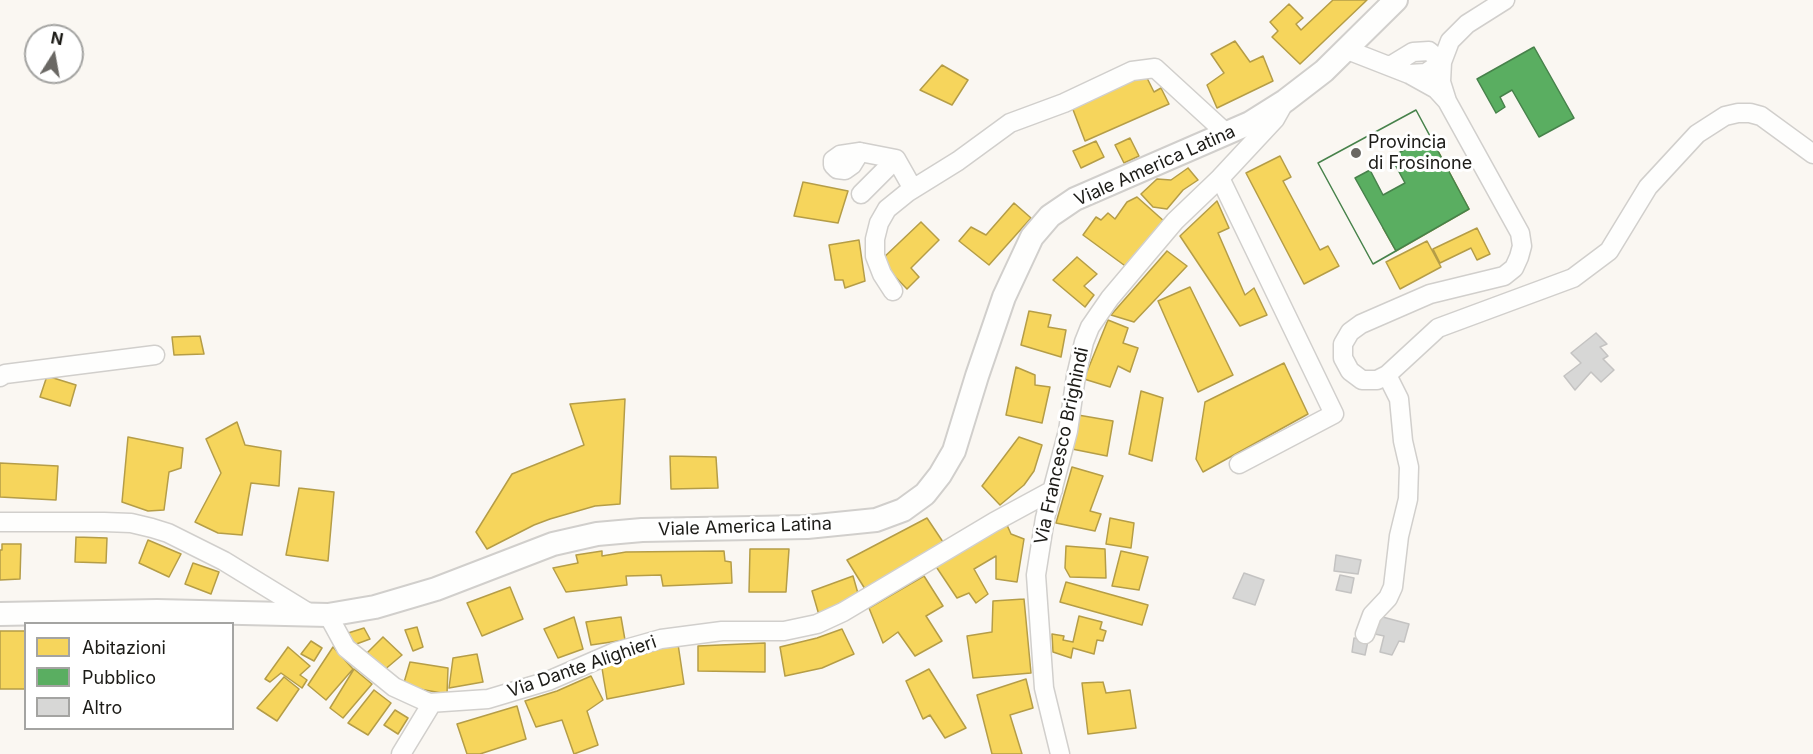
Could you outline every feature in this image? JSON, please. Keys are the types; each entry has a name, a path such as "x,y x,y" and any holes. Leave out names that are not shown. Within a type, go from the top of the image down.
{"main road":[{"name":"Viale America Latina","path":"0,614 158,610 320,615 375,607 436,589 553,544 597,534 642,530 807,526 876,520 903,510 925,494 940,475 954,451 1000,308 1032,237 1050,216 1075,199 1251,123 1285,101 1324,71 1396,0"}],"street":[{"path":"1446,101 1441,82 1442,62 1450,41 1467,24 1505,0"},
{"path":"1346,50 1409,74 1436,89 1446,101 1520,233 1522,246 1520,257 1514,268 1504,276 1430,294 1361,324 1350,332 1343,344 1343,358 1350,371 1362,380 1377,380 1387,375 1438,328 1573,278 1609,251 1648,188 1697,134 1725,116 1738,113 1761,116 1813,154"},
{"path":"1390,66 1413,52 1429,51 1442,62"},
{"path":"1409,74 1426,73 1442,62"},
{"path":"893,291 882,274 875,256 875,239 879,223 887,209 1010,123 1064,103 1132,71 1155,68 1227,134"},
{"name":"Via Francesco Brighindi","path":"1060,754 1044,688 1036,575 1045,518 1068,431 1076,376 1090,327 1110,298 1168,230 1275,119 1285,101"},
{"path":"860,152 896,159 913,189"},
{"path":"861,194 896,159"},
{"path":"1220,178 1334,414 1239,464"},
{"path":"0,377 5,374 155,355"},
{"path":"1365,634 1372,615 1388,598 1393,587 1399,536 1408,499 1409,467 1398,399 1387,375"},
{"name":"Via Dante Alighieri","path":"320,615 346,648 394,687 429,703 488,699 548,681 615,652 661,639 722,631 784,631 816,624 843,612 933,557 1053,490"},
{"path":"0,522 131,523 152,528 168,533 224,561 320,615"},
{"path":"401,754 432,703"}],"building: Abitazioni":[{"path":"1333,0 1367,0 1300,64 1272,37 1278,31 1270,22 1289,4 1303,18 1296,24 1301,30"},
{"path":"1235,41 1250,62 1263,56 1273,81 1217,108 1207,85 1224,73 1211,54"},
{"path":"942,65 968,80 952,105 920,90"},
{"path":"1144,72 1154,92 1161,88 1169,104 1085,141 1072,107"},
{"path":"1430,136 1469,209 1396,251 1383,228 1436,199 1407,149"},
{"path":"1130,138 1139,156 1124,163 1115,145"},
{"path":"1096,141 1104,157 1081,168 1073,151"},
{"path":"1280,156 1291,177 1283,181 1320,250 1328,246 1339,266 1304,284 1246,173"},
{"path":"1188,168 1198,180 1183,190 1167,209 1153,207 1141,194 1157,179 1171,180"},
{"path":"803,182 848,191 838,223 794,216"},
{"path":"1137,197 1165,222 1128,268 1083,235 1096,217 1101,220 1108,213 1115,219 1127,202"},
{"path":"1217,201 1229,228 1218,233 1245,295 1254,288 1267,315 1240,326 1180,236"},
{"path":"1014,203 1031,218 989,265 959,241 971,227 986,235"},
{"path":"921,222 939,240 911,268 919,277 907,289 880,261"},
{"path":"1477,228 1490,254 1477,260 1471,248 1440,263 1433,249"},
{"path":"859,240 865,281 845,288 843,280 835,280 829,245"},
{"path":"1427,241 1441,267 1400,289 1386,262"},
{"path":"1167,251 1187,266 1134,322 1111,315"},
{"path":"1077,257 1097,274 1084,286 1094,295 1085,307 1053,280"},
{"path":"1190,287 1233,375 1198,392 1158,301"},
{"path":"1029,311 1051,315 1048,327 1066,330 1061,357 1021,345"},
{"path":"1108,320 1128,328 1123,343 1138,348 1130,372 1118,366 1110,387 1084,379"},
{"path":"200,336 204,354 174,355 172,337"},
{"path":"1284,363 1308,414 1203,472 1196,459 1205,402"},
{"path":"1016,367 1035,375 1035,385 1050,387 1042,423 1006,415"},
{"path":"47,376 76,385 70,406 40,397"},
{"path":"1141,391 1163,398 1152,461 1129,454"},
{"path":"625,399 620,504 595,506 550,519 487,549 476,532 512,474 584,445 570,404"},
{"path":"1078,415 1113,421 1107,456 1072,449"},
{"path":"237,422 245,445 281,451 279,486 251,483 242,535 218,533 195,522 221,473 206,439"},
{"path":"128,437 183,448 181,468 169,472 164,510 148,511 122,502"},
{"path":"1019,437 1042,445 1034,471 1024,485 1000,505 982,486"},
{"path":"670,456 716,457 718,488 671,489"},
{"path":"0,463 58,466 56,500 0,497"},
{"path":"1072,467 1103,476 1090,511 1101,514 1095,531 1056,523"},
{"path":"299,488 334,492 328,561 286,555"},
{"path":"927,518 943,542 865,589 847,560"},
{"path":"1110,518 1134,523 1131,548 1106,544"},
{"path":"1007,525 1011,534 1024,539 1017,582 996,579 996,556 974,569 988,594 976,603 969,593 957,598 935,565"},
{"path":"76,537 107,538 106,563 75,562"},
{"path":"148,540 181,554 169,577 139,563"},
{"path":"2,544 21,544 20,579 0,580"},
{"path":"1066,546 1105,549 1106,578 1070,577 1065,568"},
{"path":"750,549 789,549 786,592 749,592"},
{"path":"602,551 602,556 626,552 724,551 725,561 731,562 732,583 663,586 661,575 626,576 627,585 566,592 553,568 578,563 576,555"},
{"path":"1121,551 1148,557 1139,590 1112,586"},
{"path":"193,563 219,572 211,594 185,584"},
{"path":"853,576 859,597 819,615 812,591"},
{"path":"924,576 943,606 926,616 942,641 915,656 898,632 883,643 869,608"},
{"path":"1066,582 1148,605 1142,625 1060,602"},
{"path":"510,587 523,619 482,636 467,603"},
{"path":"1024,599 1031,673 973,678 967,636 992,632 993,601"},
{"path":"1079,616 1102,622 1100,629 1106,631 1103,641 1097,640 1094,654 1073,648 1071,658 1053,652 1052,634 1064,636 1063,640 1073,642"},
{"path":"574,617 583,649 558,658 544,629"},
{"path":"621,617 625,640 591,645 586,622"},
{"path":"417,627 423,647 413,651 405,630"},
{"path":"364,628 370,639 351,646 345,634"},
{"path":"842,629 854,654 822,668 785,676 780,647"},
{"path":"0,631 24,631 24,689 0,689"},
{"path":"383,637 402,655 383,671 365,655"},
{"path":"311,641 322,648 314,661 301,654"},
{"path":"765,643 765,672 698,671 698,646"},
{"path":"678,644 684,684 607,699 601,662"},
{"path":"288,647 310,666 300,675 307,680 302,688 281,673 270,682 265,679"},
{"path":"333,647 353,669 326,700 308,685"},
{"path":"477,654 483,682 449,688 453,658"},
{"path":"410,662 448,668 447,694 403,686"},
{"path":"354,669 372,684 343,718 330,708"},
{"path":"929,669 966,728 945,738 930,715 923,719 906,681"},
{"path":"591,676 603,700 587,711 598,745 574,754 562,720 536,727 525,701 557,691"},
{"path":"284,677 299,689 277,721 257,708"},
{"path":"1026,679 1033,708 1010,715 1022,754 992,754 977,695"},
{"path":"1103,682 1106,693 1130,690 1136,728 1088,734 1082,683"},
{"path":"374,690 391,703 368,735 348,723"},
{"path":"517,706 526,739 480,754 467,754 457,724"},
{"path":"395,710 408,718 398,734 384,725"}],"building: Pubblico":[{"path":"1534,47 1574,118 1539,137 1512,90 1500,97 1505,107 1496,113 1477,79"},
{"path":"1416,110 1469,209 1373,264 1318,163"},
{"path":"1416,110 1430,136 1391,157 1405,183 1383,195 1370,170 1355,178 1396,251 1373,264 1318,163"}],"building: Altro":[{"path":"1596,333 1607,344 1600,347 1608,356 1603,359 1614,370 1601,382 1591,372 1575,390 1564,376 1581,363 1571,353"},
{"path":"1336,555 1361,560 1358,574 1334,571"},
{"path":"1244,573 1264,580 1255,605 1233,598"},
{"path":"1340,575 1354,578 1351,593 1336,590"},
{"path":"1379,616 1409,624 1404,642 1399,641 1392,655 1380,652 1384,636 1375,634"},
{"path":"1354,638 1368,641 1365,655 1352,652"}],"place":[{"name":"Provincia di Frosinone","path":"1356,153"}]}
